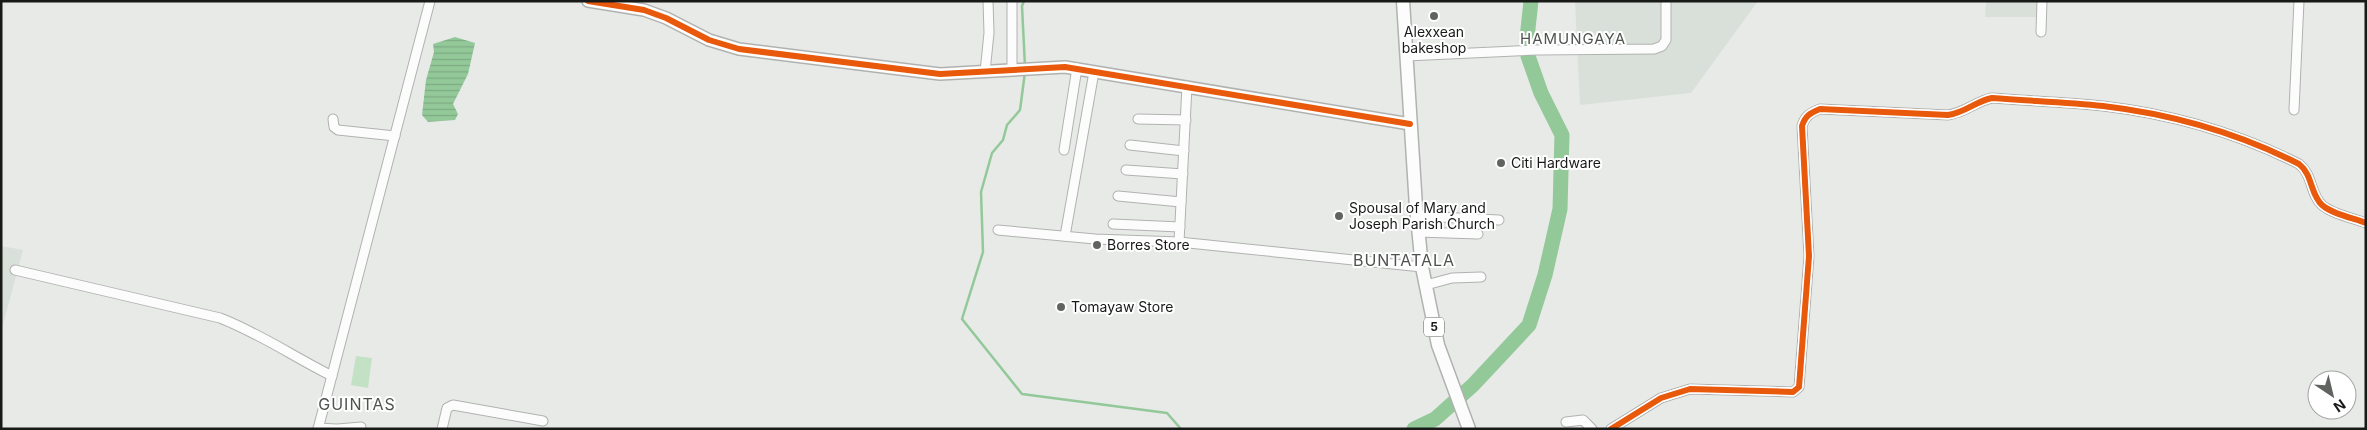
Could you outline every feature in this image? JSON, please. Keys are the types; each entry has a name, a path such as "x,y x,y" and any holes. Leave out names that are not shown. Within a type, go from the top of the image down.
{"main road":[{"name":"5","path":"1403,1 1410,124 1422,267 1438,345 1451,386 1468,426"}],"street":[{"path":"361,427 318,428 430,1"},
{"path":"588,1 644,10 666,18 709,40 739,49 940,74 985,72 1015,68 1078,68 1410,124"},
{"path":"985,72 990,33 988,1"},
{"path":"1012,1 1015,68"},
{"path":"1406,56 1537,50 1654,49 1662,46 1666,40 1666,1"},
{"path":"2040,32 2042,1"},
{"path":"2294,110 2299,1"},
{"path":"1064,150 1078,68"},
{"path":"1065,236 1094,72"},
{"path":"1179,242 1187,86"},
{"path":"1611,429 1660,398 1684,390 1793,392 1799,387 1809,256 1802,126 1804,119 1809,113 1820,109 1948,115 1962,112 1992,98 2104,106 2174,119 2231,134 2300,164 2307,170 2316,195 2322,205 2366,223"},
{"path":"333,119 334,127 338,130 395,136"},
{"path":"1138,119 1186,120"},
{"path":"1130,144 1184,151"},
{"path":"1126,170 1183,174"},
{"path":"1118,196 1181,202"},
{"path":"1417,216 1499,220"},
{"path":"1113,224 1180,227"},
{"path":"998,230 1065,236 1179,242 1422,267"},
{"path":"1418,232 1478,234"},
{"path":"15,270 220,318 246,328 295,358 332,376"},
{"path":"1426,285 1452,278 1481,277"},
{"path":"442,429 447,408 453,405 544,421"},
{"path":"1566,422 1583,420 1592,429"}],"shaded area":[{"path":"1575,1 1758,1 1691,93 1580,105"},
{"path":"1986,1 2038,1 2038,17 1985,17"},
{"path":"455,37 475,43 468,74 453,104 458,114 455,120 428,122 422,115 426,80 434,52 433,44"},
{"path":"1,246 23,250 2,328 1,328"},
{"path":"356,356 372,358 368,388 351,385"}],"waterway":[{"path":"1024,1 1022,6 1025,67"},
{"path":"1527,38 1531,1"},
{"path":"1414,429 1435,419 1473,385 1529,325 1545,275 1560,209 1562,135 1541,93 1528,56"},
{"path":"1025,72 1020,110 1007,125 1003,140 992,153 981,192 983,252 962,319 1022,394 1167,413 1181,429"}],"cycle path":[{"path":"588,1 644,10 666,18 709,40 739,49 940,74 1065,67 1410,124"},
{"path":"1611,429 1661,398 1690,389 1793,392 1799,387 1809,256 1802,126 1808,115 1820,109 1948,115 1960,112 1992,98 2075,103 2154,114 2228,134 2299,164 2307,173 2315,195 2322,205 2337,213 2366,223"}],"place":[{"name":"Alexxean bakeshop","path":"1434,16"},
{"name":"Citi Hardware","path":"1501,163"},
{"name":"Spousal of Mary and Joseph Parish Church","path":"1339,216"},
{"name":"Borres Store","path":"1097,245"},
{"name":"Tomayaw Store","path":"1061,307"}],"district":[{"name":"HAMUNGAYA","path":"1573,39"},
{"name":"BUNTATALA","path":"1404,260"},
{"name":"GUINTAS","path":"357,404"}]}
